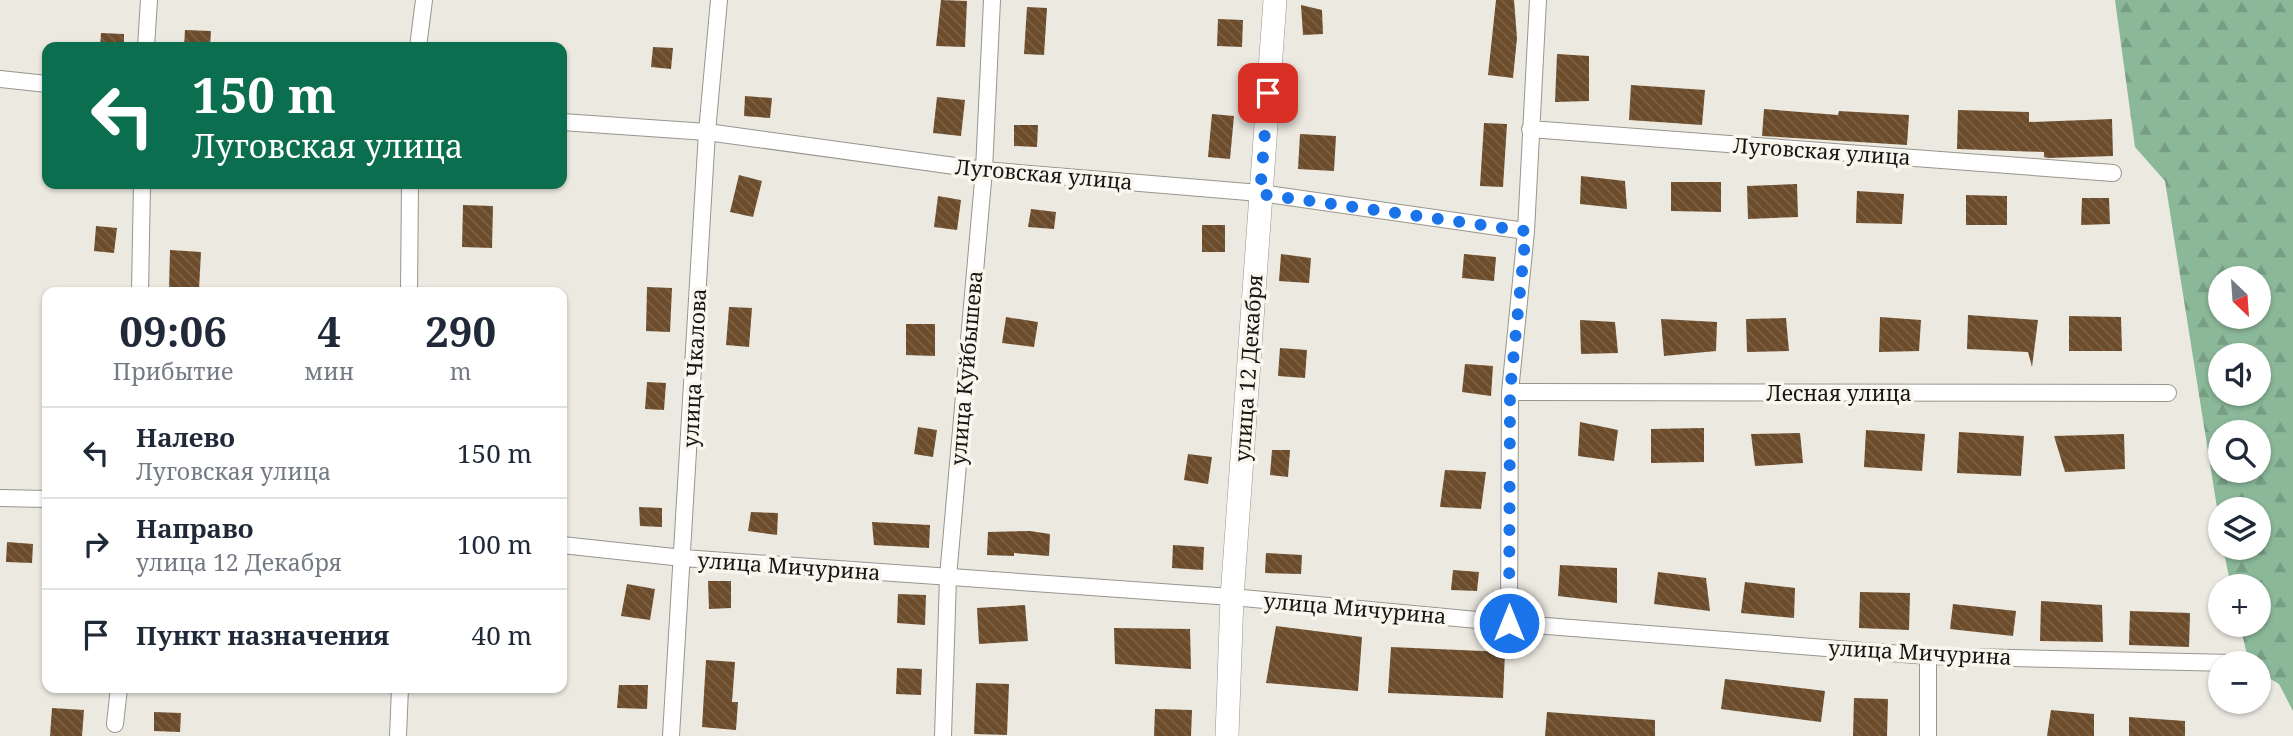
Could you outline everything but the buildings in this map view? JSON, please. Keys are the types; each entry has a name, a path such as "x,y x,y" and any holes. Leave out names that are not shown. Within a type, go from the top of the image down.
{"street":[{"path":"146,42 149,0"},
{"path":"419,42 424,0"},
{"name":"улица Чкалова","path":"671,736 707,132 719,0"},
{"name":"улица Куйбышева","path":"943,736 948,577 984,170 992,0"},
{"name":"улица 12 Декабря","path":"1227,736 1232,597 1275,0"},
{"path":"1509,623 1510,392 1526,231 1538,0"},
{"path":"0,79 42,83"},
{"name":"Луговская улица","path":"567,122 707,132 984,170 1260,194 1526,231"},
{"name":"Луговская улица","path":"1530,129 2113,173"},
{"path":"140,287 142,189"},
{"path":"409,287 410,189"},
{"name":"Лесная улица","path":"1510,392 2168,393"},
{"path":"0,498 42,499"},
{"name":"улица Мичурина","path":"567,546 683,558 1232,597 1509,623 1928,656 2208,662"},
{"path":"1928,656 1928,736"},
{"path":"115,724 118,693"},
{"path":"398,736 400,693"}],"green space":[{"path":"2115,0 2293,0 2293,711 2279,684 2271,679 2271,651 2246,651 2243,637 2271,637 2271,574 2228,574 2226,560 2271,560 2271,497 2215,497 2213,483 2271,483 2271,420 2208,420 2208,451 2165,181 2135,147"}],"route":[{"path":"1268,93 1260,194 1526,231 1510,392 1509,623"}]}
